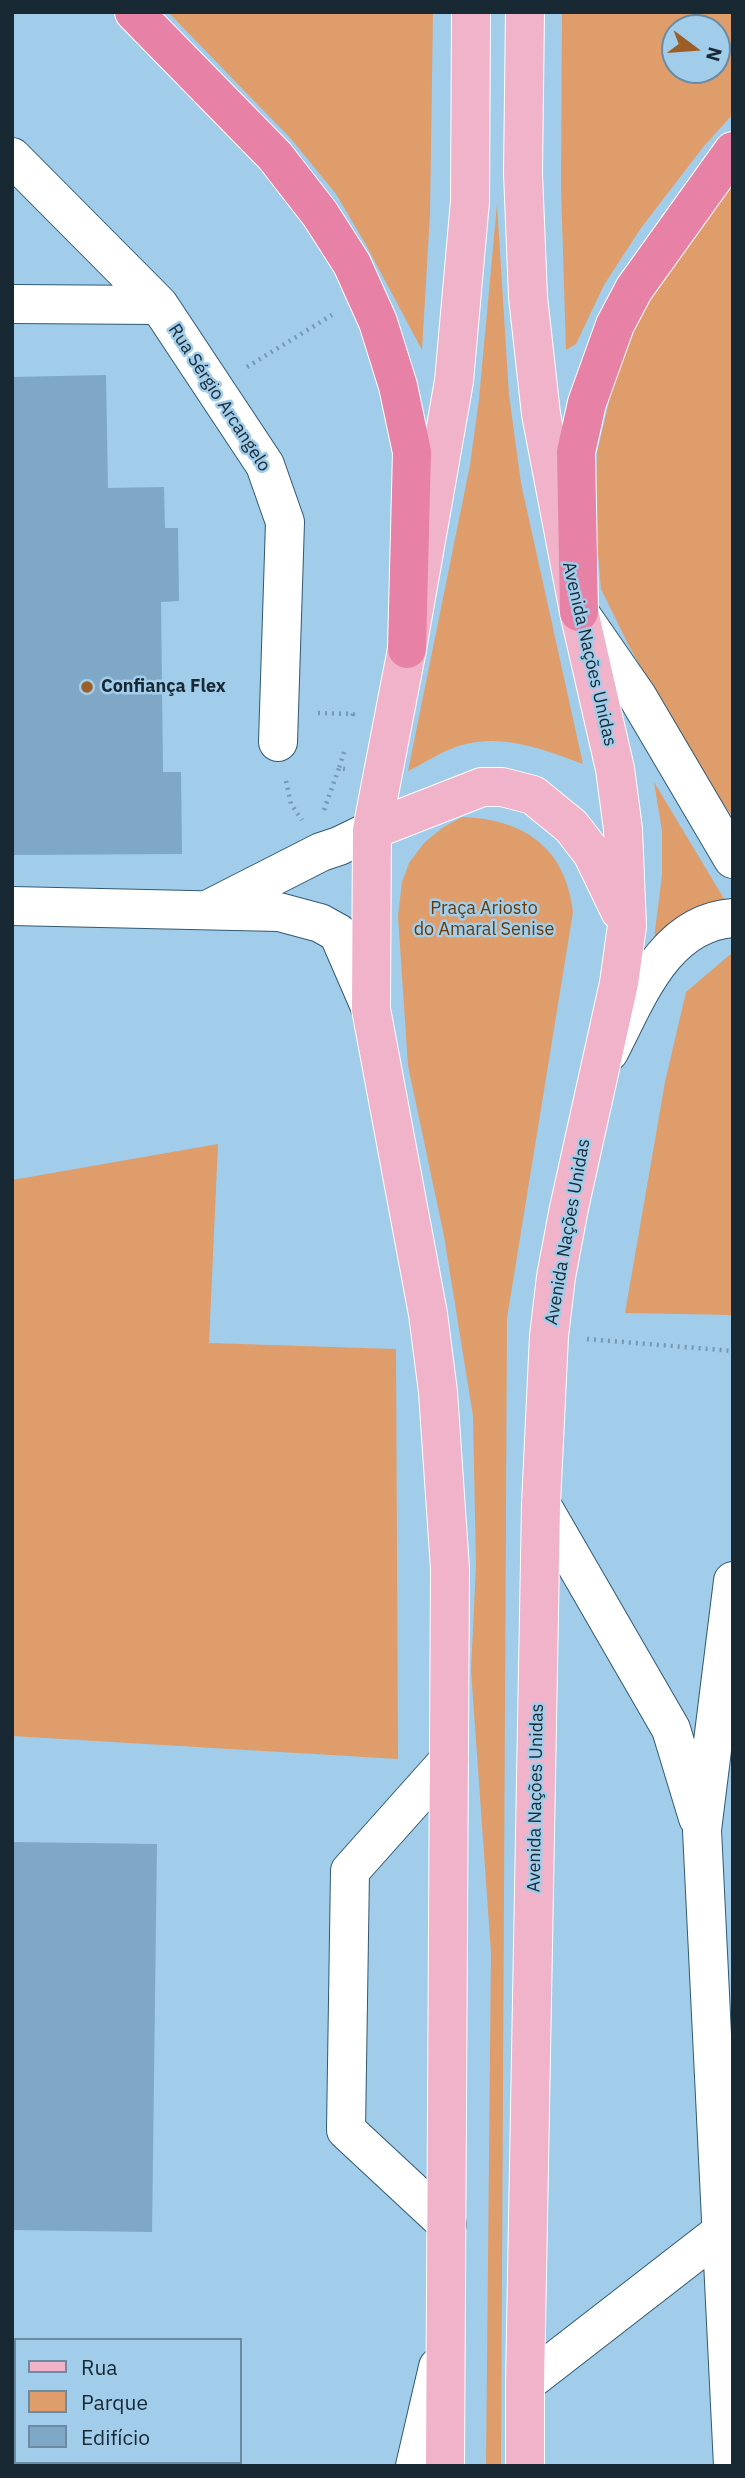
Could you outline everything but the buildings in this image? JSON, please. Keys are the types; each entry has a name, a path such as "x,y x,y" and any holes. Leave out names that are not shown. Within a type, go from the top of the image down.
{"highway":[{"path":"134,12 275,156 320,214 352,264 378,322 398,386 412,452 407,649"},
{"path":"579,612 576,452 587,403 615,325 634,289 733,151"}],"main road":[{"path":"445,2466 450,1569 438,1392 428,1314 371,1009 372,830 454,381 470,201 471,12"},
{"name":"Avenida Nações Unidas","path":"525,12 523,173 528,297 541,414 579,612 615,769 623,829 627,926 619,983 561,1249 549,1336 541,1504 524,2384 525,2466"},
{"path":"372,830 482,787 502,787 533,795 571,826 592,853 627,926"}],"street":[{"name":"Rua Sérgio Arcangelo","path":"12,157 159,305 265,465 285,522 279,727"},
{"path":"12,304 159,305"},
{"path":"579,612 638,696 733,859"},
{"path":"208,909 321,852 372,830"},
{"path":"12,906 279,912 320,923 338,933 371,1009"},
{"path":"599,1069 666,952 685,935 703,925 733,918"},
{"path":"541,1504 671,1729 717,1828"},
{"path":"733,1581 717,1828 733,2466"},
{"path":"447,2224 346,2130 350,1871 449,1760"},
{"path":"524,2384 727,2232"},
{"path":"415,2466 447,2327"}],"path":[{"path":"214,388 328,316 339,314"},
{"path":"352,723 356,702"},
{"path":"279,727 353,714"},
{"path":"347,743 338,768 382,779"},
{"path":"290,804 302,819"},
{"path":"549,1336 733,1351"}],"green space":[{"path":"168,12 433,12 430,214 422,350 336,194 292,140"},
{"path":"562,12 733,12 733,114 704,146 641,228 604,285 576,344 566,350 561,188"},
{"path":"733,181 733,817 706,781 629,646 601,589 595,519 597,453 612,389 637,324 671,264"},
{"path":"497,204 509,395 521,483 583,764 524,745 493,741 455,747 408,771 470,465 479,399"},
{"path":"654,782 726,902 654,939 662,875 662,831"},
{"name":"Praça Ariosto do Amaral Senise","path":"462,817 505,824 538,841 551,854 561,870 569,890 573,912 507,1318 501,2466 486,2466 491,1952 471,1670 476,1566 473,1416 444,1236 408,1066 398,916 402,882 409,863 424,843 442,828"},
{"path":"733,952 732,1315 625,1313 665,1082 686,992"},
{"path":"218,1144 209,1343 396,1349 398,1759 12,1736 12,1180"}],"place":[{"name":"Confiança Flex","path":"87,687"}]}
